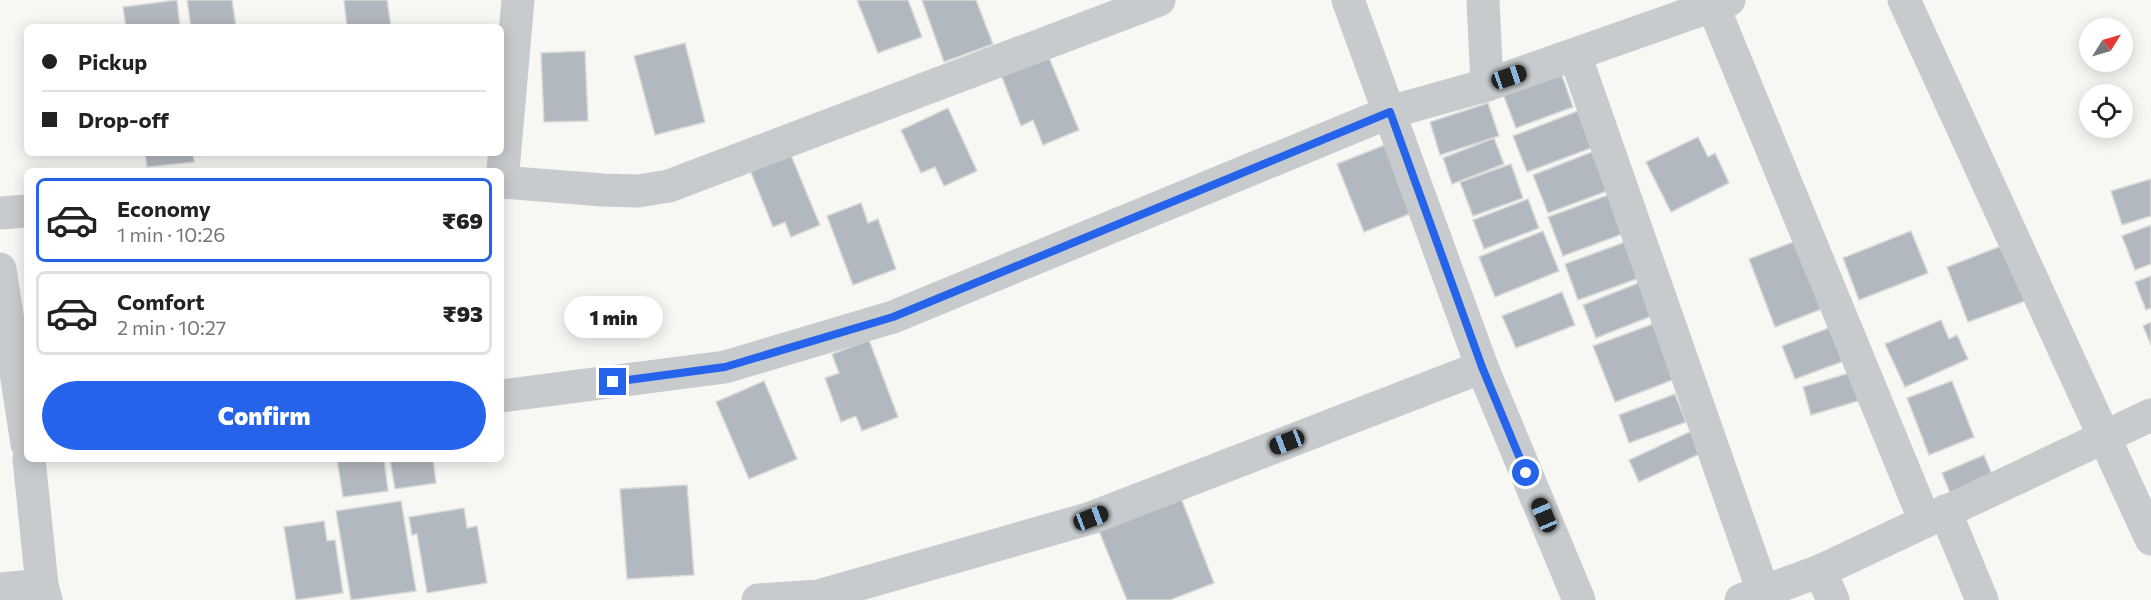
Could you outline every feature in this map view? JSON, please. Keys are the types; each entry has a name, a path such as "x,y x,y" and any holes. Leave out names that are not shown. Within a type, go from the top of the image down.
{"street":[{"path":"503,168 518,0"},
{"path":"504,182 638,191 669,186 1159,0"},
{"path":"1348,0 1482,367 1579,600"},
{"path":"1483,0 1487,85"},
{"path":"1904,0 2151,539"},
{"path":"504,396 725,367 868,326 1390,112 1487,85 1721,3 1935,516 1982,600"},
{"path":"1575,55 1752,595 1826,586 1935,516 2151,415"},
{"path":"0,213 24,211"},
{"path":"0,269 8,376 24,433"},
{"path":"758,600 818,596 1091,518 1482,367"},
{"path":"0,589 44,592 29,462"}],"building":[{"path":"177,0 180,24 126,24 123,7"},
{"path":"187,0 232,0 236,24 191,24"},
{"path":"344,0 387,0 391,24 347,24"},
{"path":"857,0 908,0 922,37 878,53"},
{"path":"922,0 976,0 993,44 944,62"},
{"path":"685,43 705,122 655,135 634,56"},
{"path":"585,51 588,121 544,122 541,53"},
{"path":"1047,53 1079,130 1043,145 1033,120 1021,126 1000,72"},
{"path":"1561,73 1573,107 1516,128 1503,94"},
{"path":"1488,103 1499,136 1440,155 1430,122"},
{"path":"948,108 977,171 944,186 935,167 921,173 901,130"},
{"path":"1578,111 1591,148 1527,172 1513,136"},
{"path":"1698,137 1708,157 1715,153 1729,183 1671,212 1646,162"},
{"path":"1494,138 1504,164 1452,184 1443,158"},
{"path":"1385,145 1412,213 1364,232 1337,164"},
{"path":"1592,152 1607,191 1548,213 1533,175"},
{"path":"790,153 820,225 791,237 785,222 773,227 750,170"},
{"path":"145,156 193,156 194,162 147,167"},
{"path":"1511,164 1523,198 1473,216 1460,182"},
{"path":"2151,179 2151,216 2122,225 2111,191"},
{"path":"1611,194 1625,233 1563,256 1548,217"},
{"path":"1528,199 1539,228 1484,249 1473,220"},
{"path":"861,203 868,223 878,219 896,269 853,285 827,216"},
{"path":"2151,225 2151,264 2135,270 2122,236"},
{"path":"1543,231 1559,271 1495,297 1479,257"},
{"path":"1911,231 1928,273 1859,300 1843,258"},
{"path":"1801,239 1827,307 1775,327 1749,259"},
{"path":"1628,241 1642,277 1578,300 1565,264"},
{"path":"2004,245 2025,301 1968,322 1947,267"},
{"path":"2151,276 2151,308 2146,310 2135,282"},
{"path":"1641,282 1654,315 1596,338 1583,305"},
{"path":"1562,292 1575,325 1516,348 1502,316"},
{"path":"1941,320 1949,339 1957,335 1968,359 1905,387 1885,344"},
{"path":"2151,322 2151,345 2143,326"},
{"path":"1653,324 1675,379 1615,402 1593,346"},
{"path":"1839,324 1852,358 1795,379 1782,346"},
{"path":"869,340 898,417 862,431 856,416 841,422 825,378 839,373 832,354"},
{"path":"1859,370 1868,398 1811,415 1803,387"},
{"path":"764,381 797,459 749,479 716,402"},
{"path":"1952,381 1974,437 1929,455 1907,398"},
{"path":"1675,394 1686,422 1629,443 1619,415"},
{"path":"1696,429 1706,451 1639,482 1629,460"},
{"path":"1984,455 1993,477 1951,495 1942,473"},
{"path":"337,462 384,462 388,491 343,497"},
{"path":"390,462 433,462 436,483 395,489"},
{"path":"687,485 694,575 627,579 620,489"},
{"path":"1181,498 1214,583 1170,600 1127,600 1099,531"},
{"path":"401,501 416,591 351,600 336,511"},
{"path":"464,508 467,528 477,526 487,583 427,593 417,534 412,535 409,517"},
{"path":"324,521 327,541 335,540 343,593 296,600 284,527"}],"route":[{"path":"613,382 725,367 868,326 1390,112 1482,367 1526,473"}]}
